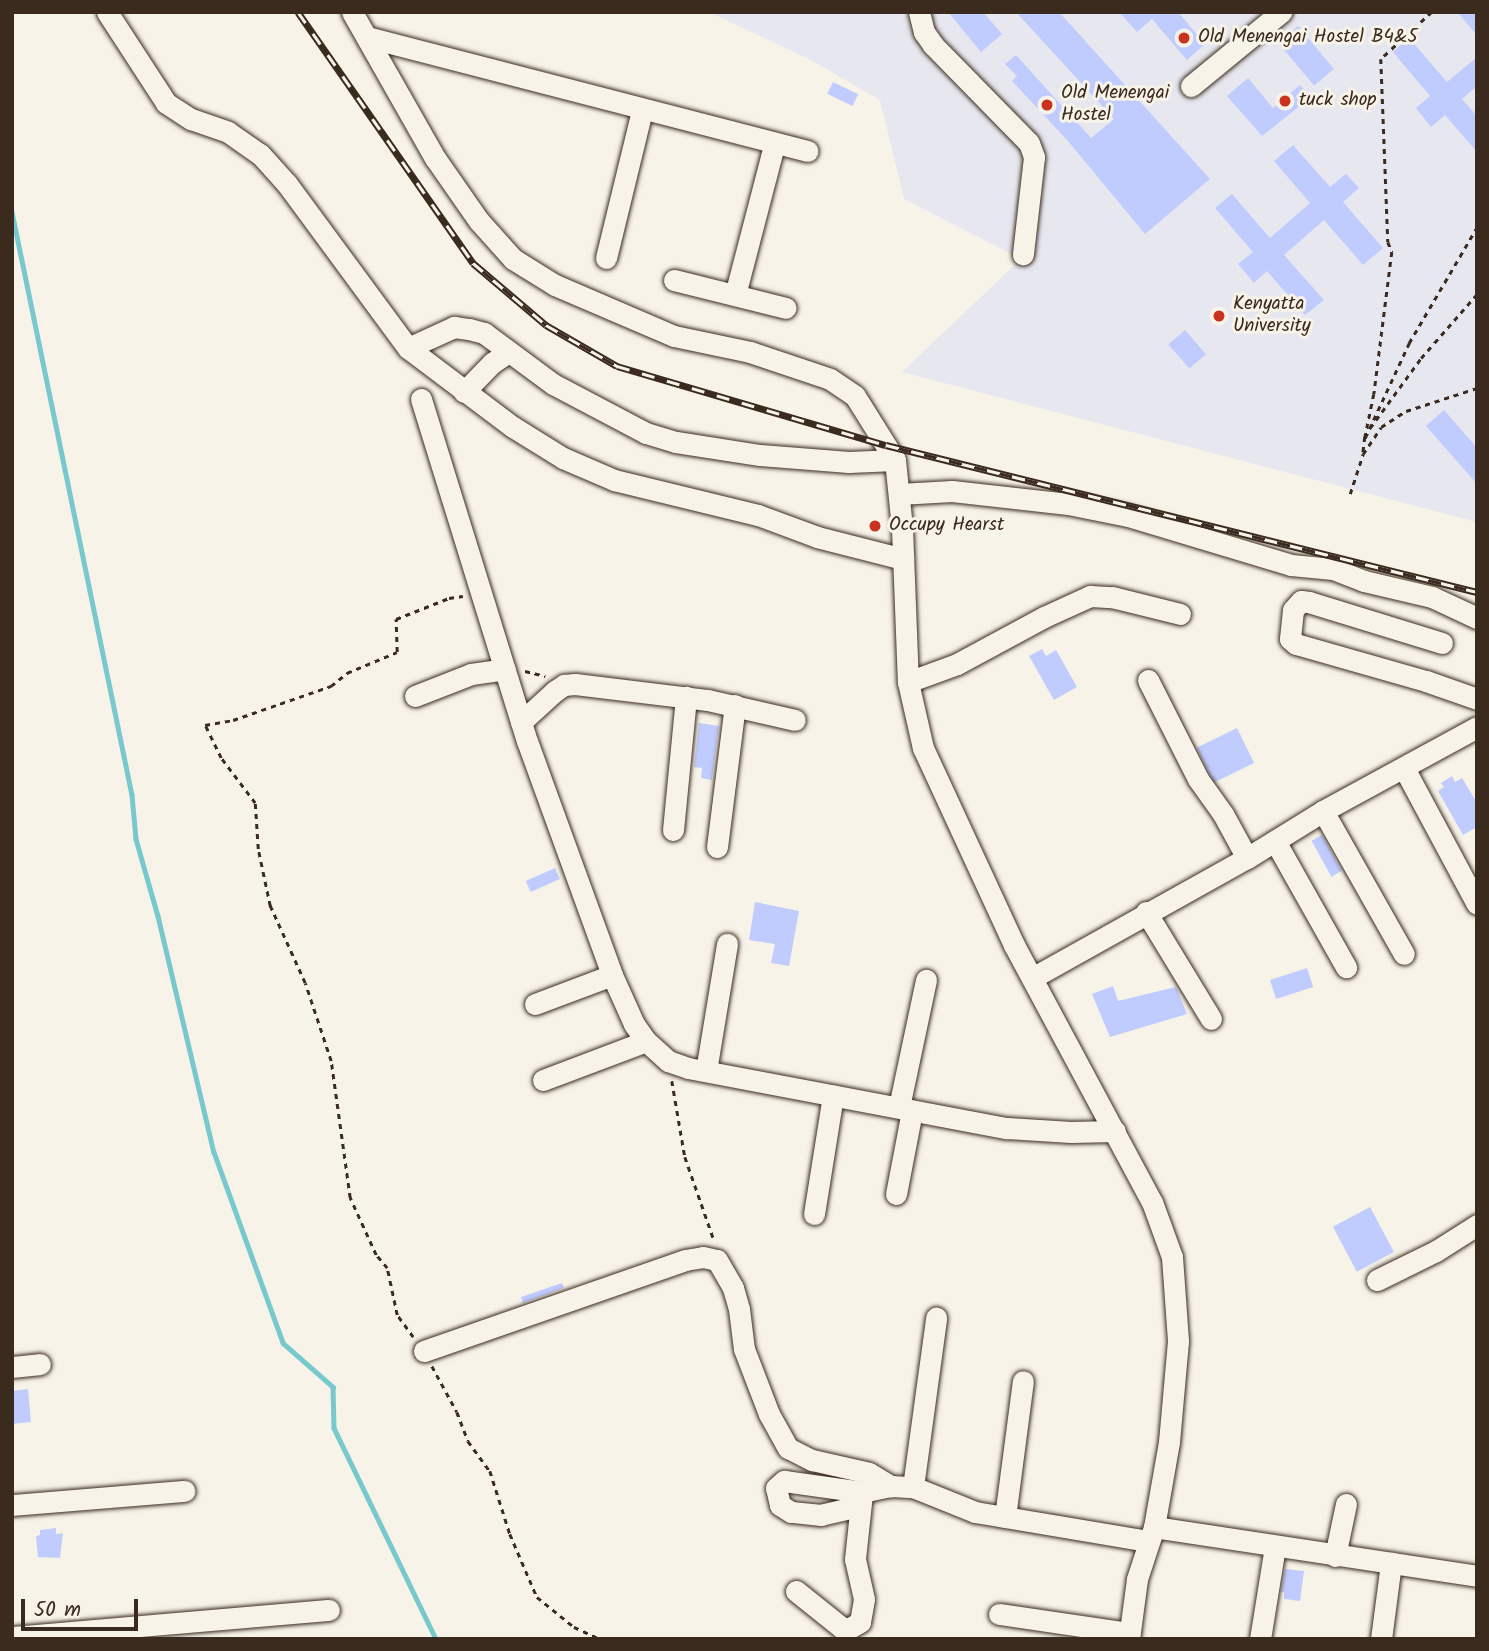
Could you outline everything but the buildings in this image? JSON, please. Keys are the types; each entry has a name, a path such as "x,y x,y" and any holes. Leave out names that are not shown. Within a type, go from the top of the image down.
{"street":[{"path":"107,12 166,103 191,119 228,132 260,154 278,174 408,348 513,427 588,470 640,487 758,515 817,537 903,559"},
{"path":"352,12 435,158 479,221 513,259 555,285 674,336 750,352 830,379 855,396 895,460 903,559 908,682 923,748 1000,918 1152,1202 1172,1257 1177,1363 1169,1442 1151,1534 1137,1579 1130,1636 999,1614"},
{"path":"919,12 924,32 933,45 1029,143 1034,157 1023,254"},
{"path":"1191,86 1281,12"},
{"path":"367,37 807,152"},
{"path":"606,258 642,110"},
{"path":"735,295 774,145"},
{"path":"674,280 786,308"},
{"path":"408,348 454,327 484,333 540,377 646,433 676,442 760,455 849,462 895,460"},
{"path":"464,392 492,363 508,353"},
{"path":"421,399 521,722 612,975 629,1015 646,1041 668,1062 833,1096 1037,1131 1115,1131"},
{"path":"899,494 951,491 1068,504 1128,516 1291,565 1333,569 1385,587 1432,597 1477,618"},
{"path":"908,682 957,664 1044,617 1090,597 1112,597 1180,614"},
{"path":"1442,643 1310,601 1301,601 1293,610 1290,639 1296,644 1426,681 1477,699"},
{"path":"415,696 471,674 505,669"},
{"path":"1148,680 1198,779 1213,798 1247,859"},
{"path":"521,722 543,699 564,685 735,705 794,720"},
{"path":"673,830 686,698"},
{"path":"717,847 735,705"},
{"path":"1032,978 1110,936 1146,912 1247,859 1323,811 1477,727"},
{"path":"1404,768 1477,904"},
{"path":"1323,811 1404,954"},
{"path":"1275,841 1346,967"},
{"path":"1146,912 1211,1019"},
{"path":"706,1071 727,944"},
{"path":"535,1004 612,975"},
{"path":"896,1194 926,981"},
{"path":"543,1080 646,1041"},
{"path":"814,1214 833,1096"},
{"path":"1377,1280 1436,1251 1477,1225"},
{"path":"424,1351 685,1260 703,1257 717,1260 733,1288 744,1349 769,1414 788,1448 812,1460 869,1473 891,1486"},
{"path":"913,1487 936,1318"},
{"path":"12,1367 40,1364"},
{"path":"1005,1517 1023,1381"},
{"path":"796,1591 841,1627 848,1629 860,1622 864,1599 855,1559 861,1499 891,1486 913,1487 975,1512 1005,1517 1275,1546 1477,1576"},
{"path":"12,1505 184,1491"},
{"path":"1335,1556 1346,1504"},
{"path":"1260,1639 1275,1546"},
{"path":"1381,1639 1391,1563"},
{"path":"12,1637 329,1609"}],"path":[{"path":"1350,494 1363,454 1374,394 1392,252 1388,242 1381,59 1432,12"},
{"path":"1365,438 1409,343 1477,227"},
{"path":"1365,438 1421,358 1477,294"},
{"path":"1363,454 1381,428 1406,411 1477,388"},
{"path":"480,594 449,598 400,617 395,622 397,652 347,673 331,686 233,720 207,724 205,727 221,758 255,803 258,849 270,906 305,983 331,1061 350,1198 376,1255 387,1268 397,1315 424,1351 457,1412 468,1441 490,1471 510,1534 537,1597 574,1627 600,1639"},
{"path":"505,669 533,672 564,685"},
{"path":"668,1062 685,1157 713,1229 717,1260"}],"shaded area":[{"name":"Kenyatta University","path":"709,12 1477,12 1477,522 902,372 1021,259 904,199 880,100 811,60"}],"waterway":[{"path":"12,212 132,795 136,839 158,916 214,1152 283,1343 333,1387 334,1428 436,1639"}],"railway":[{"path":"298,12 473,263 546,325 617,366 886,445 1477,592"}],"place":[{"name":"Old Menengai Hostel B4&5","path":"1184,38"},
{"name":"tuck shop","path":"1285,101"},
{"name":"Old Menengai Hostel","path":"1047,105"},
{"name":"Kenyatta University","path":"1219,316"},
{"name":"Occupy Hearst","path":"875,526"}]}
